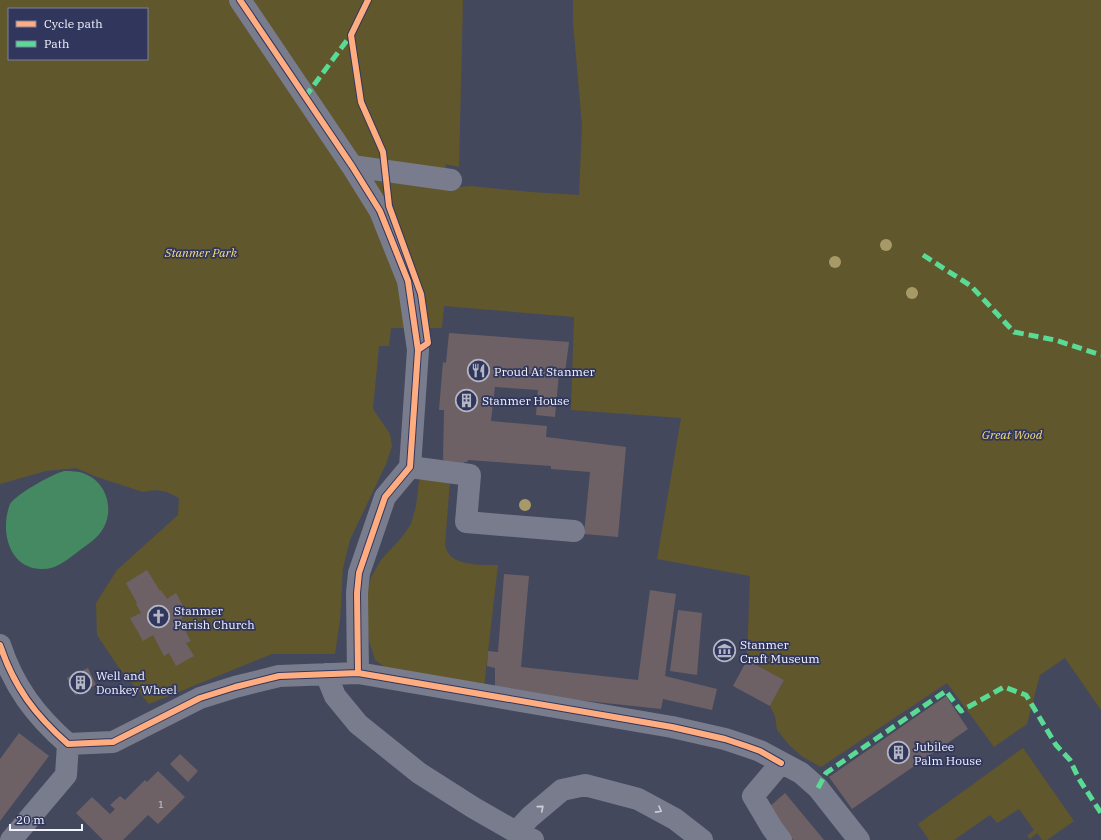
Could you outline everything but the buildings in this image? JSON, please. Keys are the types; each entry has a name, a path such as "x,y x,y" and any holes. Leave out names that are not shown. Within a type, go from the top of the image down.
{"street":[{"path":"240,0 352,166 380,211 408,281 418,350 410,467 385,497 359,573 357,593 358,673"},
{"path":"352,166 451,180"},
{"path":"410,467 470,475 466,522 574,531"},
{"path":"0,645 5,661 18,688 32,708 49,727 68,744 113,742 200,698 235,687 280,676 358,673 672,727 725,739 760,751 801,774 818,788 859,840"},
{"path":"326,674 335,696 358,724 419,773 474,808 525,836 530,817 562,790 586,785 638,799 675,819 702,840"},
{"path":"11,840 66,775 68,744"},
{"path":"781,763 753,796 781,840"}],"green space":[{"path":"0,0 463,0 459,167 445,164 451,180 451,188 470,186 579,195 582,126 573,22 573,0 1101,0 1101,710 1065,658 1040,675 1027,724 994,747 947,683 821,767 803,757 790,746 777,730 775,716 770,706 784,680 747,660 750,576 657,559 681,418 571,410 574,317 444,306 442,328 391,328 389,346 379,346 373,409 390,434 392,446 386,464 350,540 343,568 340,620 335,654 272,654 149,704 119,668 97,635 96,603 117,570 178,515 179,498 167,492 155,490 143,492 97,477 76,468 46,471 0,484"},
{"path":"425,477 450,480 445,545 448,553 458,561 465,563 498,565 484,687 389,670 375,660 369,641 365,602 371,577 381,560 402,537 411,524 416,506 419,481"},
{"path":"1023,748 1074,821 1047,840 1042,840 1037,833 1030,839 1027,836 1034,830 1019,809 997,823 990,815 954,840 929,840 918,824"}],"shaded area":[{"path":"64,471 83,473 98,483 103,489 108,504 107,520 104,527 95,539 63,563 55,567 45,569 29,567 20,562 9,546 6,525 10,504 35,485"}],"marked path":[{"path":"305,97 351,35"},
{"path":"923,255 971,286 1014,332 1055,340 1101,355"},
{"path":"818,788 826,773 946,691 961,711 1004,687 1026,695 1056,745 1070,760 1079,779 1101,813"}],"cycle path":[{"path":"240,0 352,166 380,211 408,281 418,350 410,467 385,497 359,573 357,593 358,673"},
{"path":"368,0 351,35 361,102 383,152 389,206 421,294 428,343 418,350"},
{"path":"0,645 12,674 27,699 45,722 68,744 113,742 200,698 235,687 279,676 358,673 672,727 725,739 760,751 781,763"}],"place":[{"name":"Proud At Stanmer","path":"479,371"},
{"name":"Stanmer House","path":"467,400"},
{"name":"Stanmer Parish Church","path":"159,617"},
{"name":"Stanmer Craft Museum","path":"724,651"},
{"name":"Well and Donkey Wheel","path":"81,682"},
{"name":"Jubilee Palm House","path":"899,753"}],"park label":[{"name":"Stanmer Park","path":"201,252"},
{"name":"Great Wood","path":"1012,434"}]}
